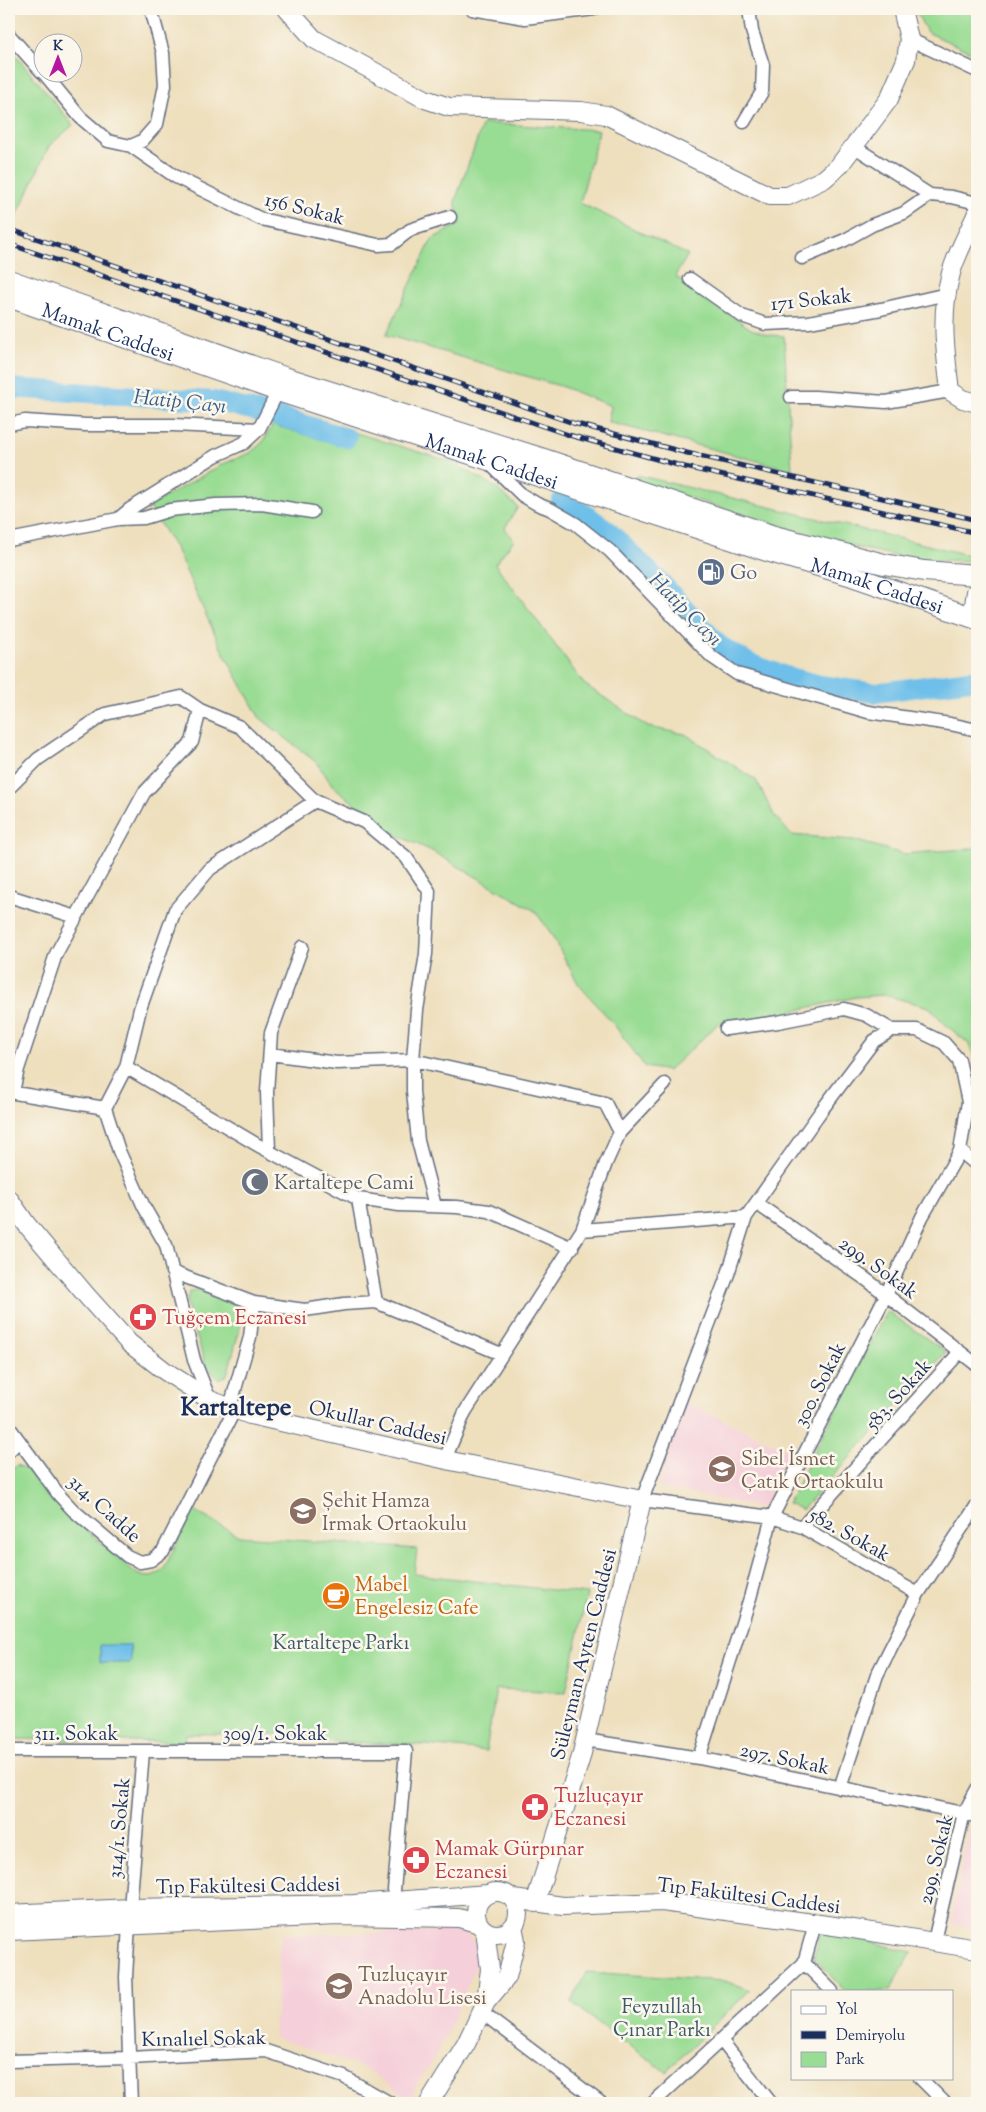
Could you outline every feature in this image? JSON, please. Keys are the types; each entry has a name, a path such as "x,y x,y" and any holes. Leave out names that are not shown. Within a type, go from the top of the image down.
{"main road":[{"name":"Mamak Caddesi","path":"9,280 284,377 520,451 774,536 884,564 924,572 977,575"},
{"name":"Mamak Caddesi","path":"9,297 274,400 483,458 862,579 977,619"},
{"path":"977,592 975,605 977,614"}],"street":[{"path":"131,146 142,141 157,124 165,85 162,53 151,9"},
{"path":"286,9 314,39 425,99 449,107 581,111 606,115 770,196 788,196 824,179 839,166 889,99 906,60 909,39 902,9"},
{"path":"472,9 525,18 594,9"},
{"path":"744,122 762,92 763,65 752,31 749,9"},
{"name":"156 Sokak","path":"9,35 32,60"},
{"path":"909,39 977,70"},
{"name":"156 Sokak","path":"51,82 80,116 108,141 131,146 176,176 261,219 378,245 392,244 410,230 450,217"},
{"path":"853,146 930,195 952,197 977,203"},
{"path":"802,258 845,240 872,225 904,213 930,195"},
{"path":"950,391 943,334 947,294 952,271 977,213"},
{"name":"171 Sokak","path":"690,279 742,316 765,324 809,322 881,309 947,294"},
{"path":"791,397 886,402 950,391 963,400 977,403"},
{"path":"118,518 215,456 244,443 261,426 274,400"},
{"path":"9,424 25,421 86,425 261,426"},
{"path":"483,458 522,495 576,524 610,551 712,657 737,674 868,712 950,724 977,730"},
{"path":"9,540 118,518 144,518 170,510 262,504 312,512"},
{"path":"9,788 38,759 105,714 181,698 200,710 240,727 314,801 364,822 406,857 429,891 426,954 417,1010 413,1060 413,1091 418,1141 436,1206"},
{"path":"105,1108 11,1092 56,954 144,793 192,742 200,710"},
{"path":"210,1400 194,1360 166,1245 144,1207 119,1151 105,1108 126,1067 140,1009 175,910 210,869 314,801"},
{"path":"9,896 76,917"},
{"path":"269,1151 267,1092 271,1033 302,947"},
{"path":"726,1029 778,1022 844,1009 866,1015 892,1030 917,1030 944,1044 959,1060 968,1102 960,1151 977,1165"},
{"path":"642,1500 728,1274 746,1217 821,1110 874,1041 892,1030"},
{"path":"270,1054 337,1062 413,1060 605,1104 620,1132"},
{"path":"126,1067 269,1151 358,1199 400,1205 436,1206 490,1212 572,1248"},
{"path":"445,1460 465,1412 582,1230 606,1163 620,1132 665,1084"},
{"name":"300. Sokak","path":"699,1758 750,1598 772,1517 886,1295 922,1217 960,1151"},
{"name":"Okullar Caddesi","path":"9,1199 27,1225 129,1343 165,1371 210,1400 250,1414 445,1460 642,1500"},
{"path":"358,1199 376,1302"},
{"name":"299. Sokak","path":"756,1203 886,1295 977,1365"},
{"path":"582,1230 746,1217"},
{"path":"172,1272 254,1303 305,1310 344,1304 376,1302 501,1354"},
{"name":"314. Cadde","path":"9,1427 59,1495 73,1510 126,1556 140,1562 151,1560 163,1551 233,1408 250,1337 254,1303"},
{"name":"583. Sokak","path":"802,1527 960,1352"},
{"path":"9,1451 19,1441"},
{"name":"582. Sokak","path":"642,1500 772,1517 802,1527 918,1594"},
{"name":"Süleyman Ayten Caddesi","path":"535,1903 585,1740 642,1500"},
{"path":"840,1788 877,1675 918,1594 977,1505"},
{"name":"297. Sokak","path":"585,1740 699,1758 977,1816"},
{"name":"309/1. Sokak","path":"143,1752 406,1750 392,1902"},
{"name":"311. Sokak","path":"9,1751 143,1752"},
{"name":"314/1. Sokak","path":"131,2103 126,1978 143,1752"},
{"name":"299. Sokak","path":"942,1943 964,1813 977,1789"},
{"path":"9,1931 130,1916 338,1916 459,1918 482,1927 499,1933 509,1930 513,1926 518,1913 513,1899 504,1893 498,1892 488,1894 477,1906 476,1917 482,1927 490,1969 484,2007"},
{"name":"Tıp Fakültesi Caddesi","path":"9,1914 130,1916 185,1908 392,1902 488,1894"},
{"name":"Tıp Fakültesi Caddesi","path":"513,1899 564,1906 662,1902 977,1949"},
{"path":"652,2103 804,1963 815,1924"},
{"path":"429,2103 466,2044 484,2007 507,1977 516,1941 513,1926"},
{"path":"942,1943 977,1961"},
{"path":"804,1963 831,1990"},
{"path":"484,2007 601,2103"},
{"path":"721,2040 771,2103"},
{"name":"Kınalıel Sokak","path":"9,2061 129,2058 266,2051 344,2077 390,2103"},
{"path":"922,2080 945,2103"}],"shaded area":[{"name":"Sibel İsmet Çatık Ortaokulu","path":"685,1402 789,1451 763,1508 658,1487"},
{"path":"970,1822 977,1823 977,1929 951,1923"},
{"path":"447,1929 465,1932 476,1946 476,1966 443,2042 409,2098 360,2066 274,2037 281,1935 429,1932"}],"green space":[{"path":"920,9 977,9 977,55 927,32 916,12"},
{"path":"9,47 32,75 32,82 38,82 73,125 49,146 15,220 9,217"},
{"path":"483,123 599,130 580,203 688,255 675,276 751,329 768,335 784,336 792,470 608,422 611,406 563,387 386,335 432,239 460,224 455,201"},
{"path":"273,425 349,448 353,432 452,462 495,487 518,507 505,528 514,540 495,564 584,684 648,727 685,734 756,780 774,815 791,835 854,840 903,854 977,848 977,1062 968,1043 946,1025 929,1007 884,995 856,997 739,1023 720,1022 668,1071 645,1067 613,1023 579,985 550,932 535,911 430,850 387,831 332,785 317,763 259,717 221,648 177,551 149,506 223,464 250,453 262,443"},
{"path":"637,475 977,557 977,561 937,560 892,555 840,544 634,481"},
{"path":"190,1291 212,1291 243,1309 243,1317 227,1375 219,1379 206,1366 186,1302"},
{"path":"887,1311 946,1352 802,1510 788,1503"},
{"name":"Kartaltepe Parkı","path":"17,1465 26,1469 59,1506 137,1574 145,1577 154,1576 164,1569 193,1510 239,1536 417,1549 414,1574 587,1594 566,1692 496,1689 486,1751 426,1745 313,1741 310,1736 302,1734 186,1734 185,1742 9,1739 9,1472"},
{"path":"821,1930 912,1952 891,1990 844,1990 814,1958"},
{"name":"Feyzullah Çınar Parkı","path":"586,1972 725,1981 750,1990 666,2072 571,2003"}],"water":[{"path":"100,1645 130,1645 131,1663 100,1663"}],"waterway":[{"name":"Hatip Çayı","path":"9,388 214,401 281,417 347,438"},
{"name":"Hatip Çayı","path":"561,502 585,514 606,529 665,587 719,645 751,664 820,685 875,693 977,679"}],"railway":[{"path":"9,229 573,423 687,453 977,520"},
{"path":"9,244 569,435 685,467 977,533"}],"place":[{"name":"Go","path":"711,572"},
{"name":"Kartaltepe Cami","path":"255,1182"},
{"name":"Tuğçem Eczanesi","path":"143,1317"},
{"name":"Sibel İsmet Çatık Ortaokulu","path":"722,1469"},
{"name":"Şehit Hamza Irmak Ortaokulu","path":"303,1511"},
{"name":"Mabel Engelesiz Cafe","path":"336,1596"},
{"name":"Tuzluçayır Eczanesi","path":"535,1807"},
{"name":"Mamak Gürpınar Eczanesi","path":"416,1860"},
{"name":"Tuzluçayır Anadolu Lisesi","path":"339,1986"}],"district":[{"name":"Kartaltepe","path":"236,1406"}]}
